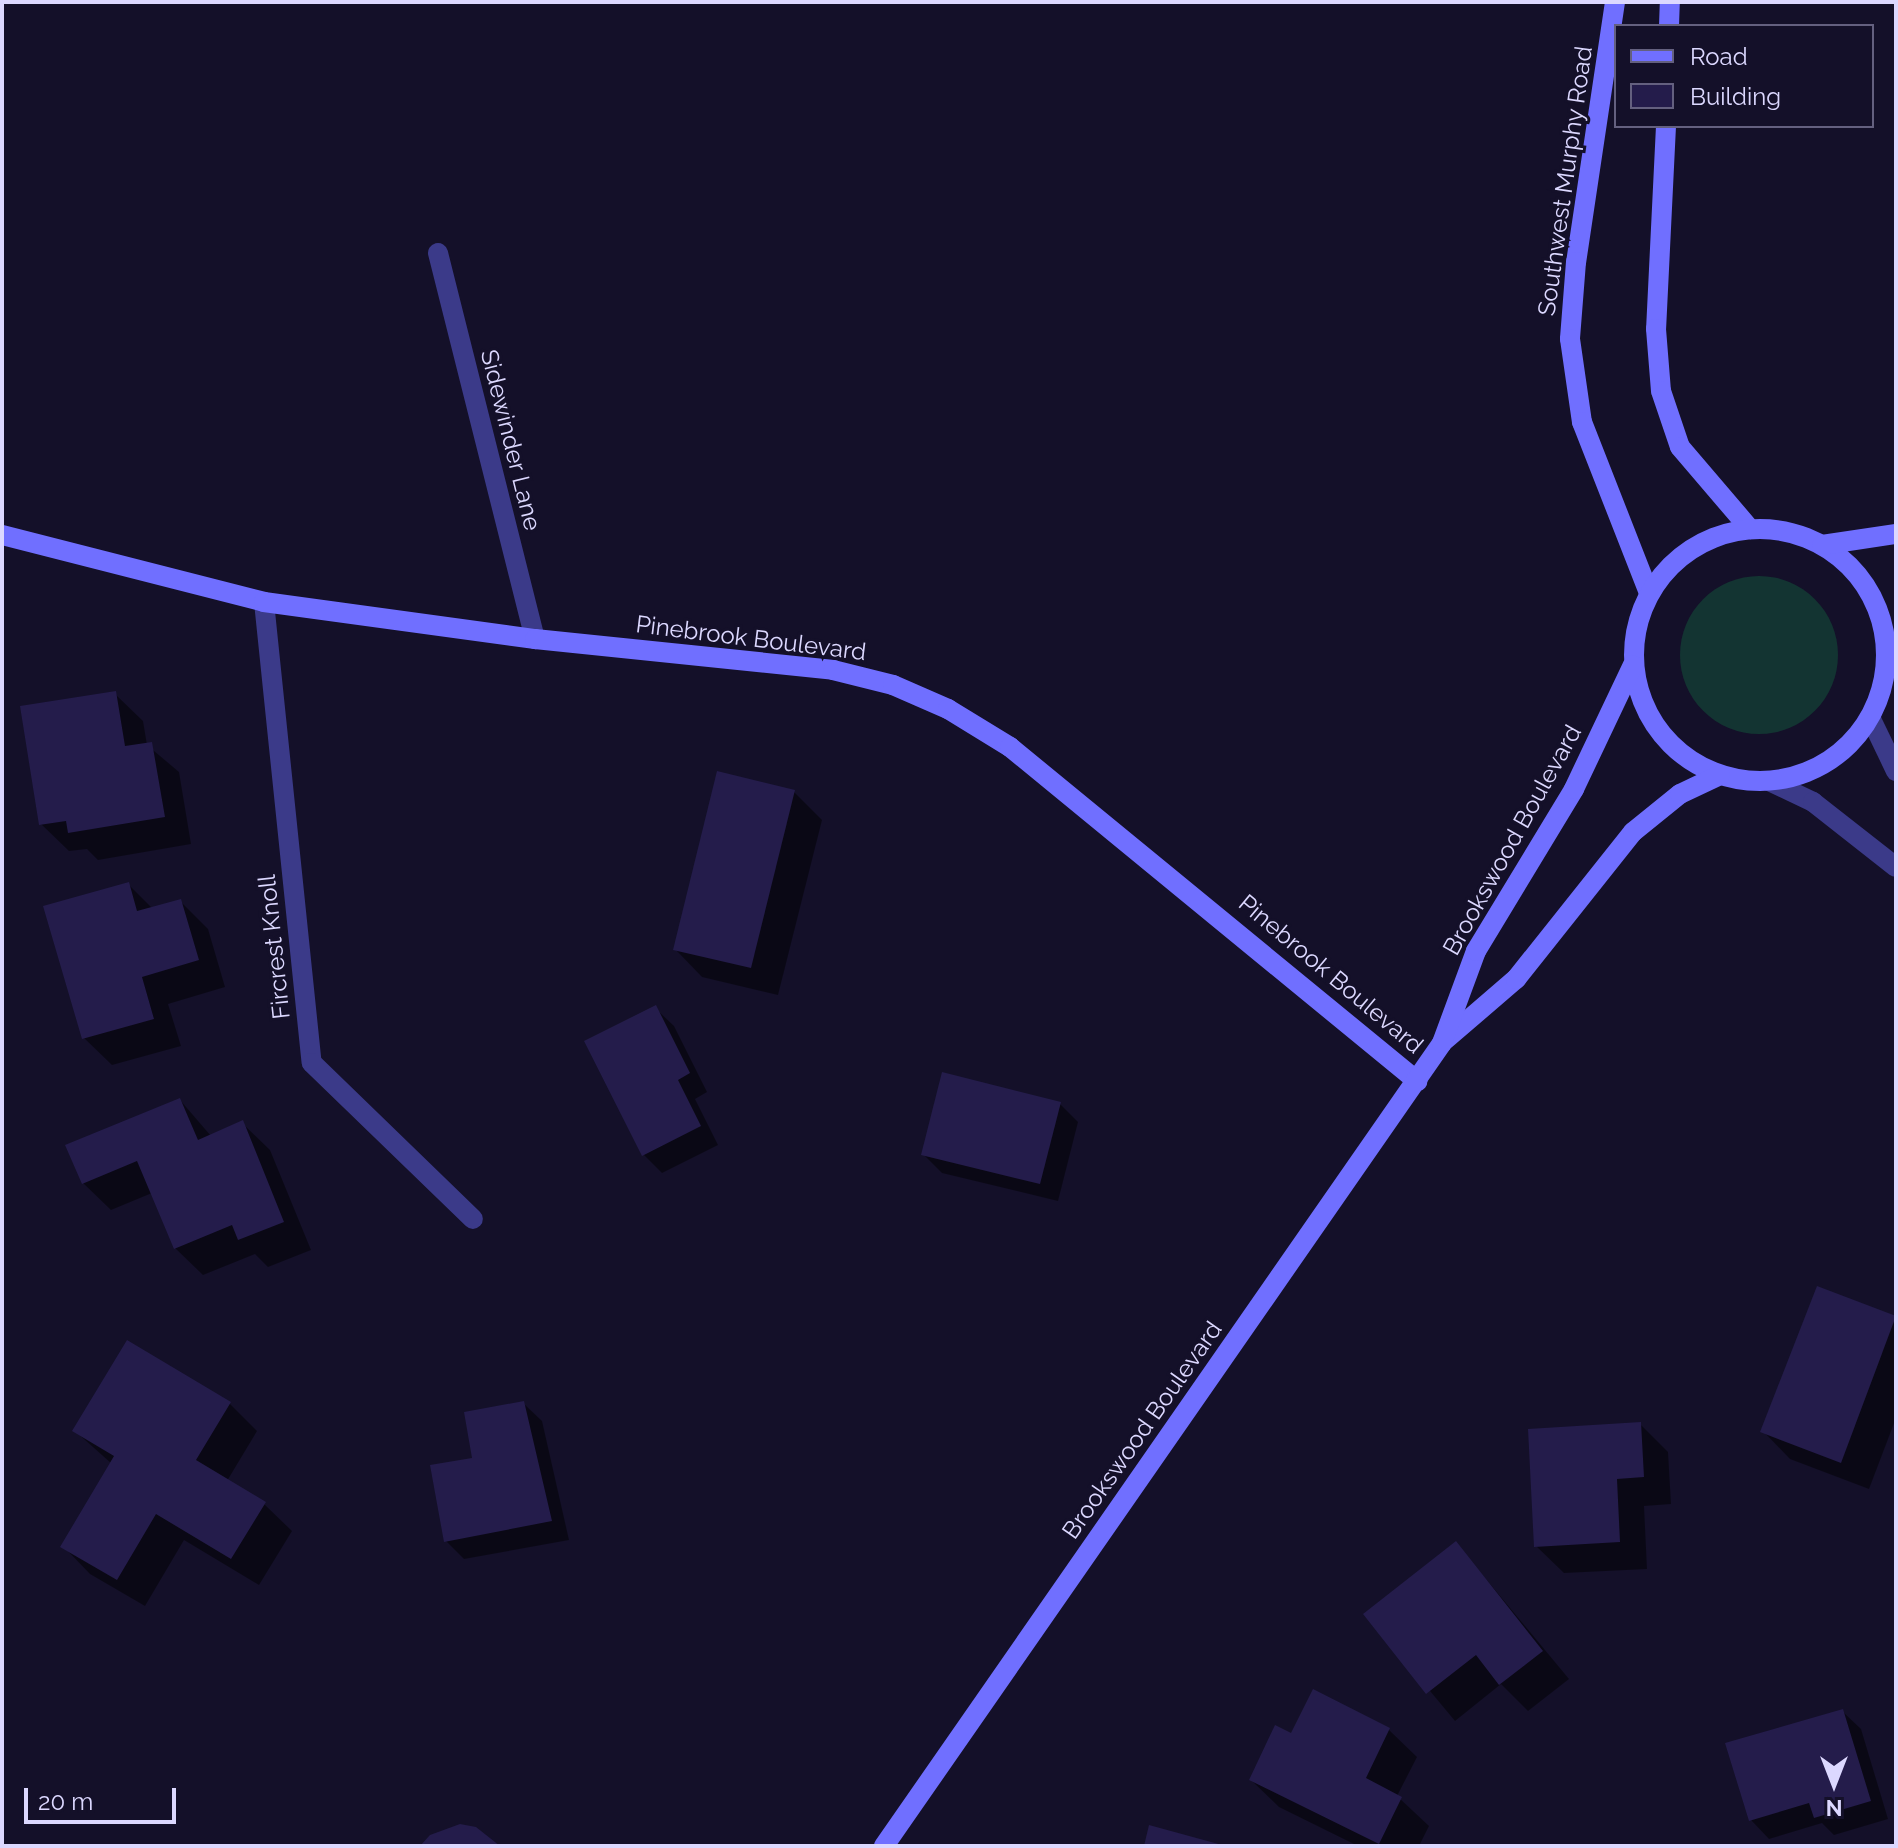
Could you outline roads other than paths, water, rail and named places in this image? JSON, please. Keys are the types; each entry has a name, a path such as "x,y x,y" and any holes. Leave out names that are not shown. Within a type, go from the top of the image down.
{"main road":[{"name":"Southwest Murphy Road","path":"1615,2 1576,262 1570,339 1582,422 1649,593"},
{"path":"1669,24 1670,2"},
{"path":"1666,128 1656,329 1661,391 1680,447 1750,529"},
{"path":"1750,529 1775,529 1822,545 1860,577 1891,641 1880,695 1870,717 1838,755 1817,769 1769,781 1720,775 1697,765 1659,733 1637,689 1633,665 1639,616 1649,593 1692,549 1750,529"},
{"path":"1822,545 1896,534"},
{"name":"Pinebrook Boulevard","path":"2,535 264,602 535,639 833,670 893,685 948,709 1067,790 1417,1081"},
{"name":"Brookswood Boulevard","path":"884,1846 1442,1043 1476,951 1574,789 1633,665"},
{"name":"Brookswood Boulevard","path":"1442,1043 1516,979 1633,832 1680,794 1720,775"}],"street":[{"name":"Sidewinder Lane","path":"438,253 535,639"},
{"name":"Fircrest Knoll","path":"264,602 312,1063 473,1219"},
{"path":"1870,717 1896,771"},
{"path":"1769,781 1813,802 1896,867"}]}
